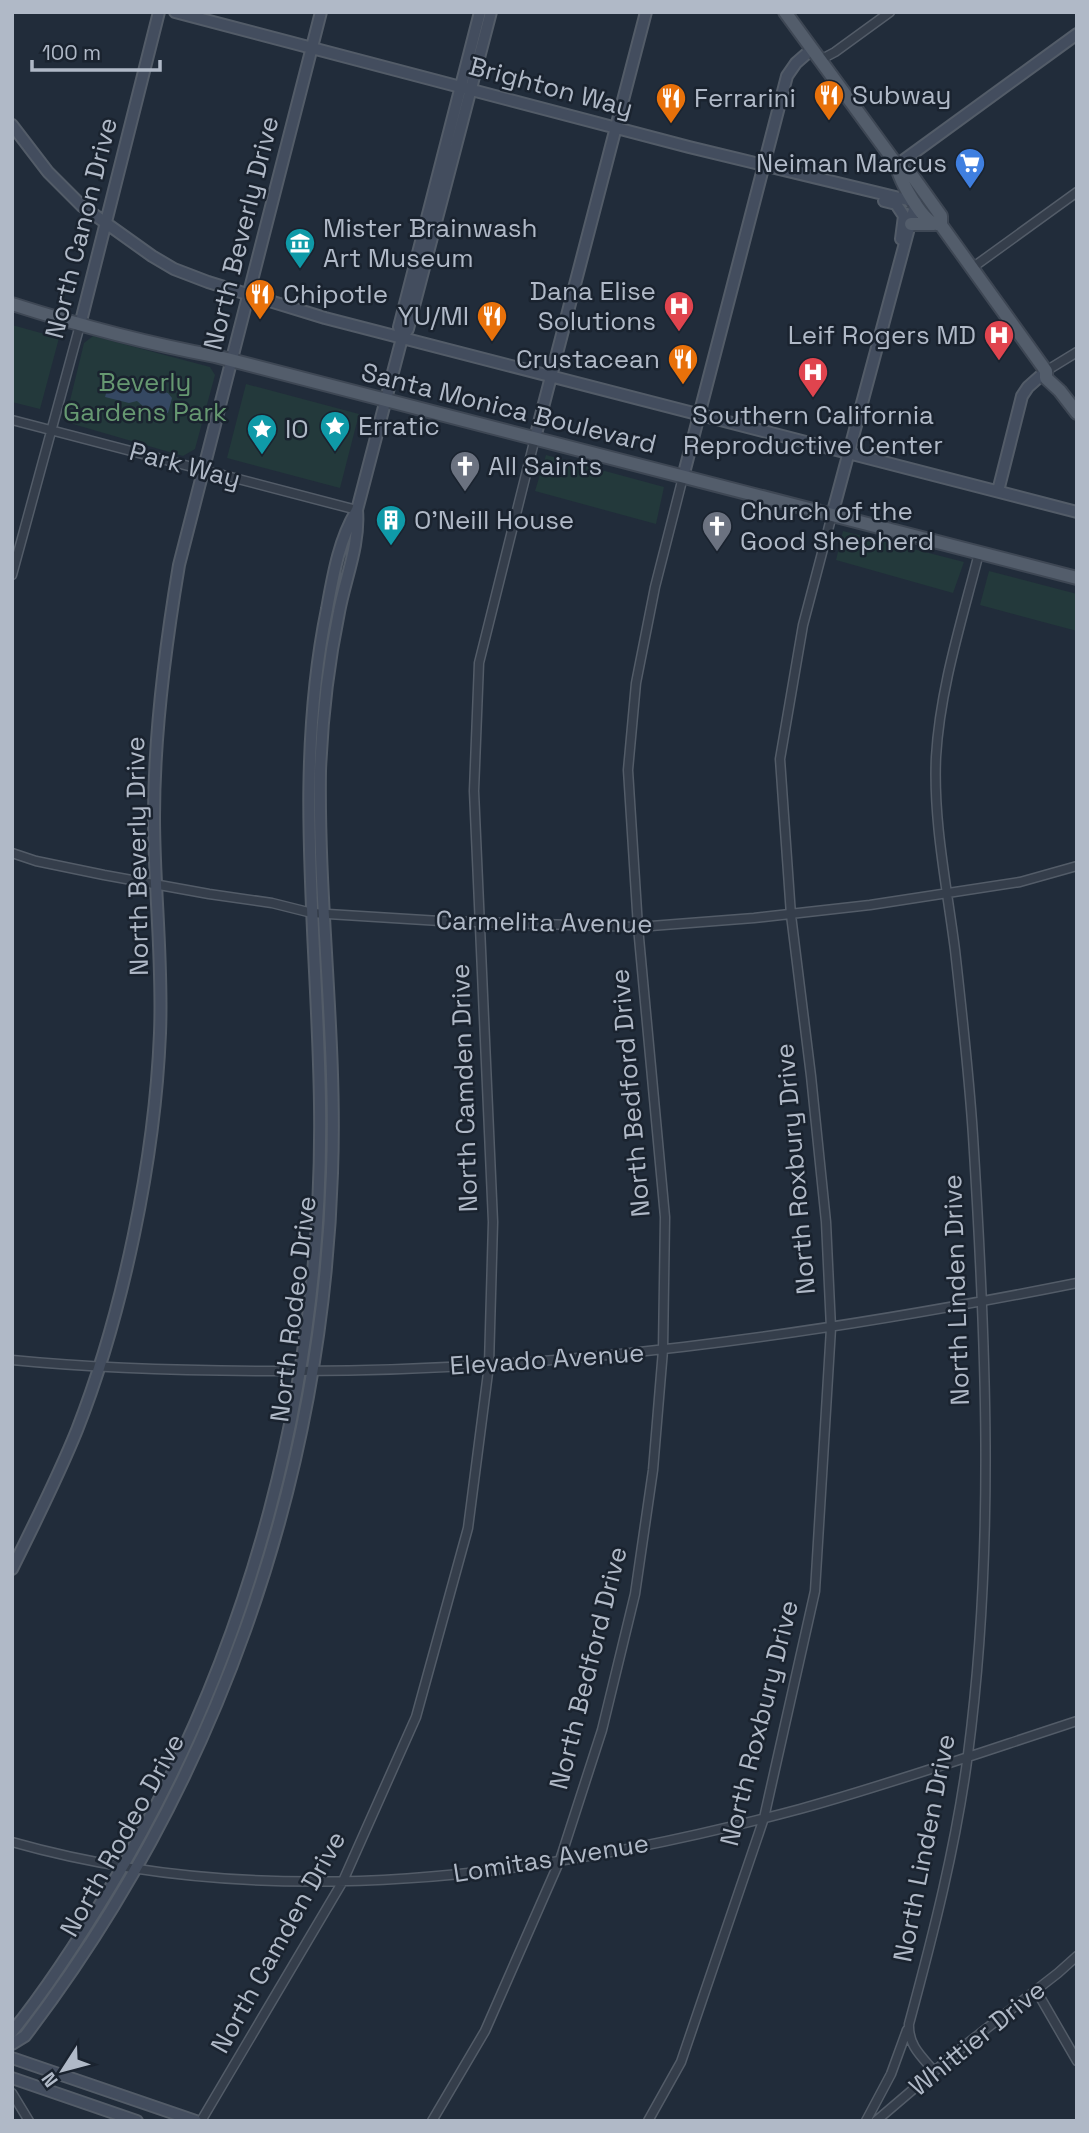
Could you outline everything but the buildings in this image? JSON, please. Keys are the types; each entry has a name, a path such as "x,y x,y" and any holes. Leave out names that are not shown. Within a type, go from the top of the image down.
{"main road":[{"path":"785,12 897,165 911,174 941,216 942,225 1046,371 1046,378 1077,413"},
{"path":"897,165 899,178 930,221 942,225"},
{"path":"911,224 942,225"},
{"name":"Santa Monica Boulevard","path":"12,304 146,343 231,360 1077,578"}],"street":[{"name":"North Canon Drive","path":"12,575 80,325 159,12"},
{"name":"Brighton Way","path":"175,12 615,128 916,202"},
{"name":"North Beverly Drive","path":"12,1569 77,1430 99,1366 135,1228 156,1088 160,1036 162,972 155,884 155,759 162,677 179,565 321,12"},
{"name":"North Rodeo Drive","path":"467,88 480,12"},
{"name":"North Rodeo Drive","path":"12,2032 81,1935 123,1867 182,1752 231,1636 274,1496 300,1371 312,1289 320,1161 320,802 323,724 334,637 358,534 357,510 402,338 408,328 467,88 491,12"},
{"name":"North Camden Drive","path":"199,2121 344,1881 416,1717 468,1528 489,1365 493,1222 474,791 479,663 646,12"},
{"path":"816,55 835,52 890,12"},
{"path":"897,165 1077,34"},
{"name":"North Bedford Drive","path":"432,2121 485,2031 560,1860 602,1730 635,1594 653,1469 663,1350 665,1217 638,927 628,770 636,683 655,587 788,76 796,63 816,55"},
{"path":"12,125 60,185 104,224 174,268 316,316 1077,512"},
{"path":"840,185 844,190 895,204 902,209 902,254"},
{"path":"972,268 1077,192"},
{"name":"North Roxbury Drive","path":"648,2121 681,2062 764,1818 815,1591 831,1328 826,1222 791,915 780,759 803,625 916,202"},
{"path":"998,491 1022,396 1046,371 1077,352"},
{"name":"Park Way","path":"12,420 357,510"},
{"name":"North Linden Drive","path":"866,2121 891,2074 909,2024 950,1858 967,1757 979,1652 985,1561 981,1302 967,1071 936,790 938,731 948,678 979,553"},
{"name":"Carmelita Avenue","path":"12,853 36,861 272,903 318,914 638,927 791,915 870,905 1020,882 1077,866"},
{"name":"North Rodeo Drive","path":"12,2045 25,2036 92,1941 175,1796 238,1652 286,1499 313,1371 324,1290 332,1174 333,1100 318,914"},
{"name":"Elevado Avenue","path":"12,1360 202,1371 313,1371 489,1365 663,1350 831,1328 1077,1283"},
{"name":"Lomitas Avenue","path":"12,1842 123,1867 239,1880 344,1881 451,1874 560,1860 662,1842 764,1818 870,1789 1077,1721"},
{"name":"Whittier Drive","path":"876,2121 1077,1956"},
{"path":"1036,1990 1077,2061"},
{"path":"909,2024 912,2044 934,2071"},
{"path":"12,2058 199,2121"},
{"path":"12,2078 145,2121"},
{"path":"12,2094 29,2121"}],"green space":[{"path":"12,325 59,338 40,409 12,402"},
{"name":"Beverly Gardens Park","path":"93,336 210,367 215,375 195,449 183,456 73,424 67,413 84,343"},
{"path":"246,384 359,414 340,488 227,458"},
{"path":"546,455 664,487 656,524 535,491"},
{"path":"843,531 964,562 953,593 836,560"},
{"path":"989,571 1077,594 1077,631 980,605"}],"water":[{"path":"116,380 168,393 172,398 168,413 144,407 137,401 129,403 105,397 109,382"}],"place":[{"name":"Subway","path":"829,122"},
{"name":"Ferrarini","path":"671,125"},
{"name":"Neiman Marcus","path":"970,190"},
{"name":"Mister Brainwash Art Museum","path":"300,270"},
{"name":"Chipotle","path":"260,321"},
{"name":"Dana Elise Solutions","path":"679,333"},
{"name":"YU/MI","path":"492,343"},
{"name":"Leif Rogers MD","path":"999,362"},
{"name":"Crustacean","path":"683,386"},
{"name":"Southern California Reproductive Center","path":"813,399"},
{"name":"Erratic","path":"335,453"},
{"name":"IO","path":"262,456"},
{"name":"All Saints","path":"465,493"},
{"name":"O'Neill House","path":"391,547"},
{"name":"Church of the Good Shepherd","path":"717,553"}]}
